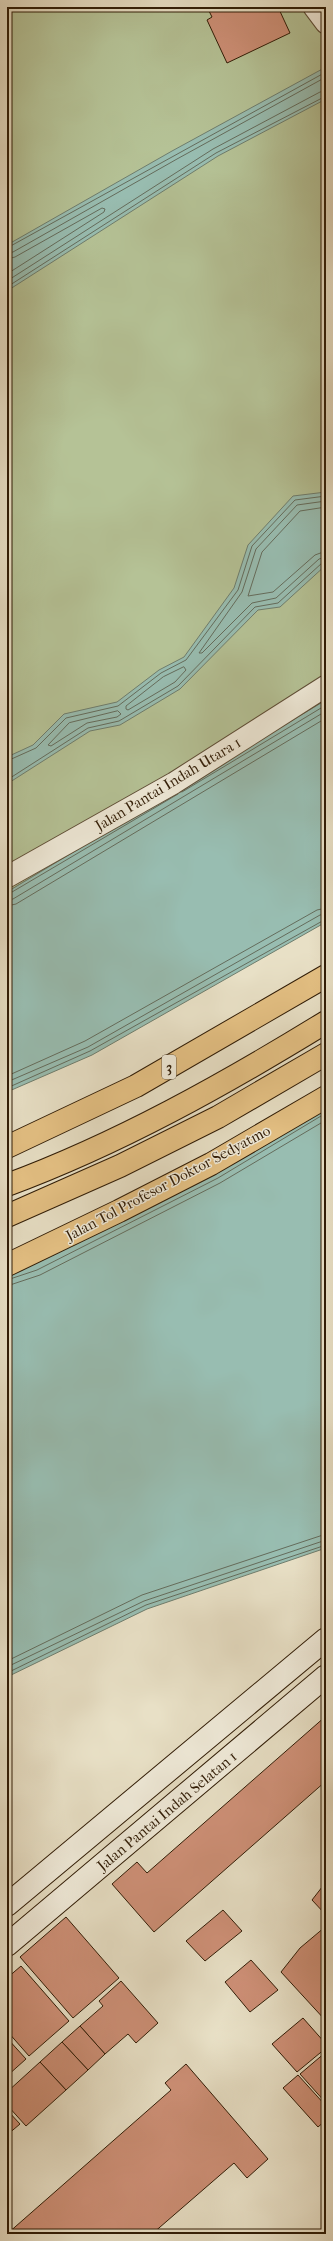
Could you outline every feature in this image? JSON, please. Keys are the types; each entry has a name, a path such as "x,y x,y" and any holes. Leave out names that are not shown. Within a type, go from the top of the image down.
{"highway":[{"name":"3","path":"7,1147 136,1086 326,976"},
{"path":"7,1185 100,1145 189,1101 284,1048 326,1022"},
{"path":"7,1216 120,1166 218,1117 326,1054"},
{"name":"Jalan Tol Profesor Doktor Sedyatmo","path":"7,1265 119,1212 211,1164 326,1097"}],"street":[{"path":"314,7 326,22"},
{"name":"Jalan Pantai Indah Utara 1","path":"7,877 174,783 326,686"},
{"name":"Jalan Pantai Indah Selatan 1","path":"7,1905 326,1639"},
{"name":"Jalan Pantai Indah Selatan 1","path":"7,1945 326,1676"}],"green space":[{"path":"7,7 326,7 326,700 7,892"}],"water":[{"path":"326,67 326,99 218,156 7,291 7,245 172,151"},
{"path":"326,492 326,565 280,607 258,610 180,689 120,725 90,731 7,784 7,757 33,745 64,714 117,702 159,670 184,657 234,588 248,545 293,496"},
{"path":"326,700 326,922 92,1055 7,1092 7,892"},
{"path":"326,1103 326,1548 147,1609 7,1677 7,1271"}],"building":[{"path":"207,7 278,7 290,33 227,63 207,20 212,17"},
{"path":"326,1716 326,1781 154,1932 112,1884 137,1862 147,1873"},
{"path":"326,1882 326,1915 312,1900"},
{"path":"223,1910 242,1931 205,1961 186,1941"},
{"path":"66,1917 119,1978 73,2018 20,1957"},
{"path":"325,1927 326,2021 281,1972 300,1948"},
{"path":"251,1960 278,1990 250,2012 225,1982"},
{"path":"21,1966 69,2021 29,2056 7,2031 7,1978"},
{"path":"121,1981 158,2023 136,2043 128,2034 105,2054 80,2026 103,2006 99,2001"},
{"path":"303,2018 326,2044 326,2048 297,2072 272,2044"},
{"path":"80,2026 105,2054 88,2070 62,2042"},
{"path":"7,2038 26,2059 7,2076"},
{"path":"62,2042 88,2070 66,2090 40,2062"},
{"path":"326,2052 326,2103 300,2074"},
{"path":"40,2062 66,2090 26,2126 7,2105 7,2092"},
{"path":"186,2064 268,2159 247,2178 234,2163 152,2234 7,2234 171,2090 165,2083"},
{"path":"298,2075 326,2106 326,2120 318,2127 283,2088"},
{"path":"7,2110 20,2124 7,2135"}]}
